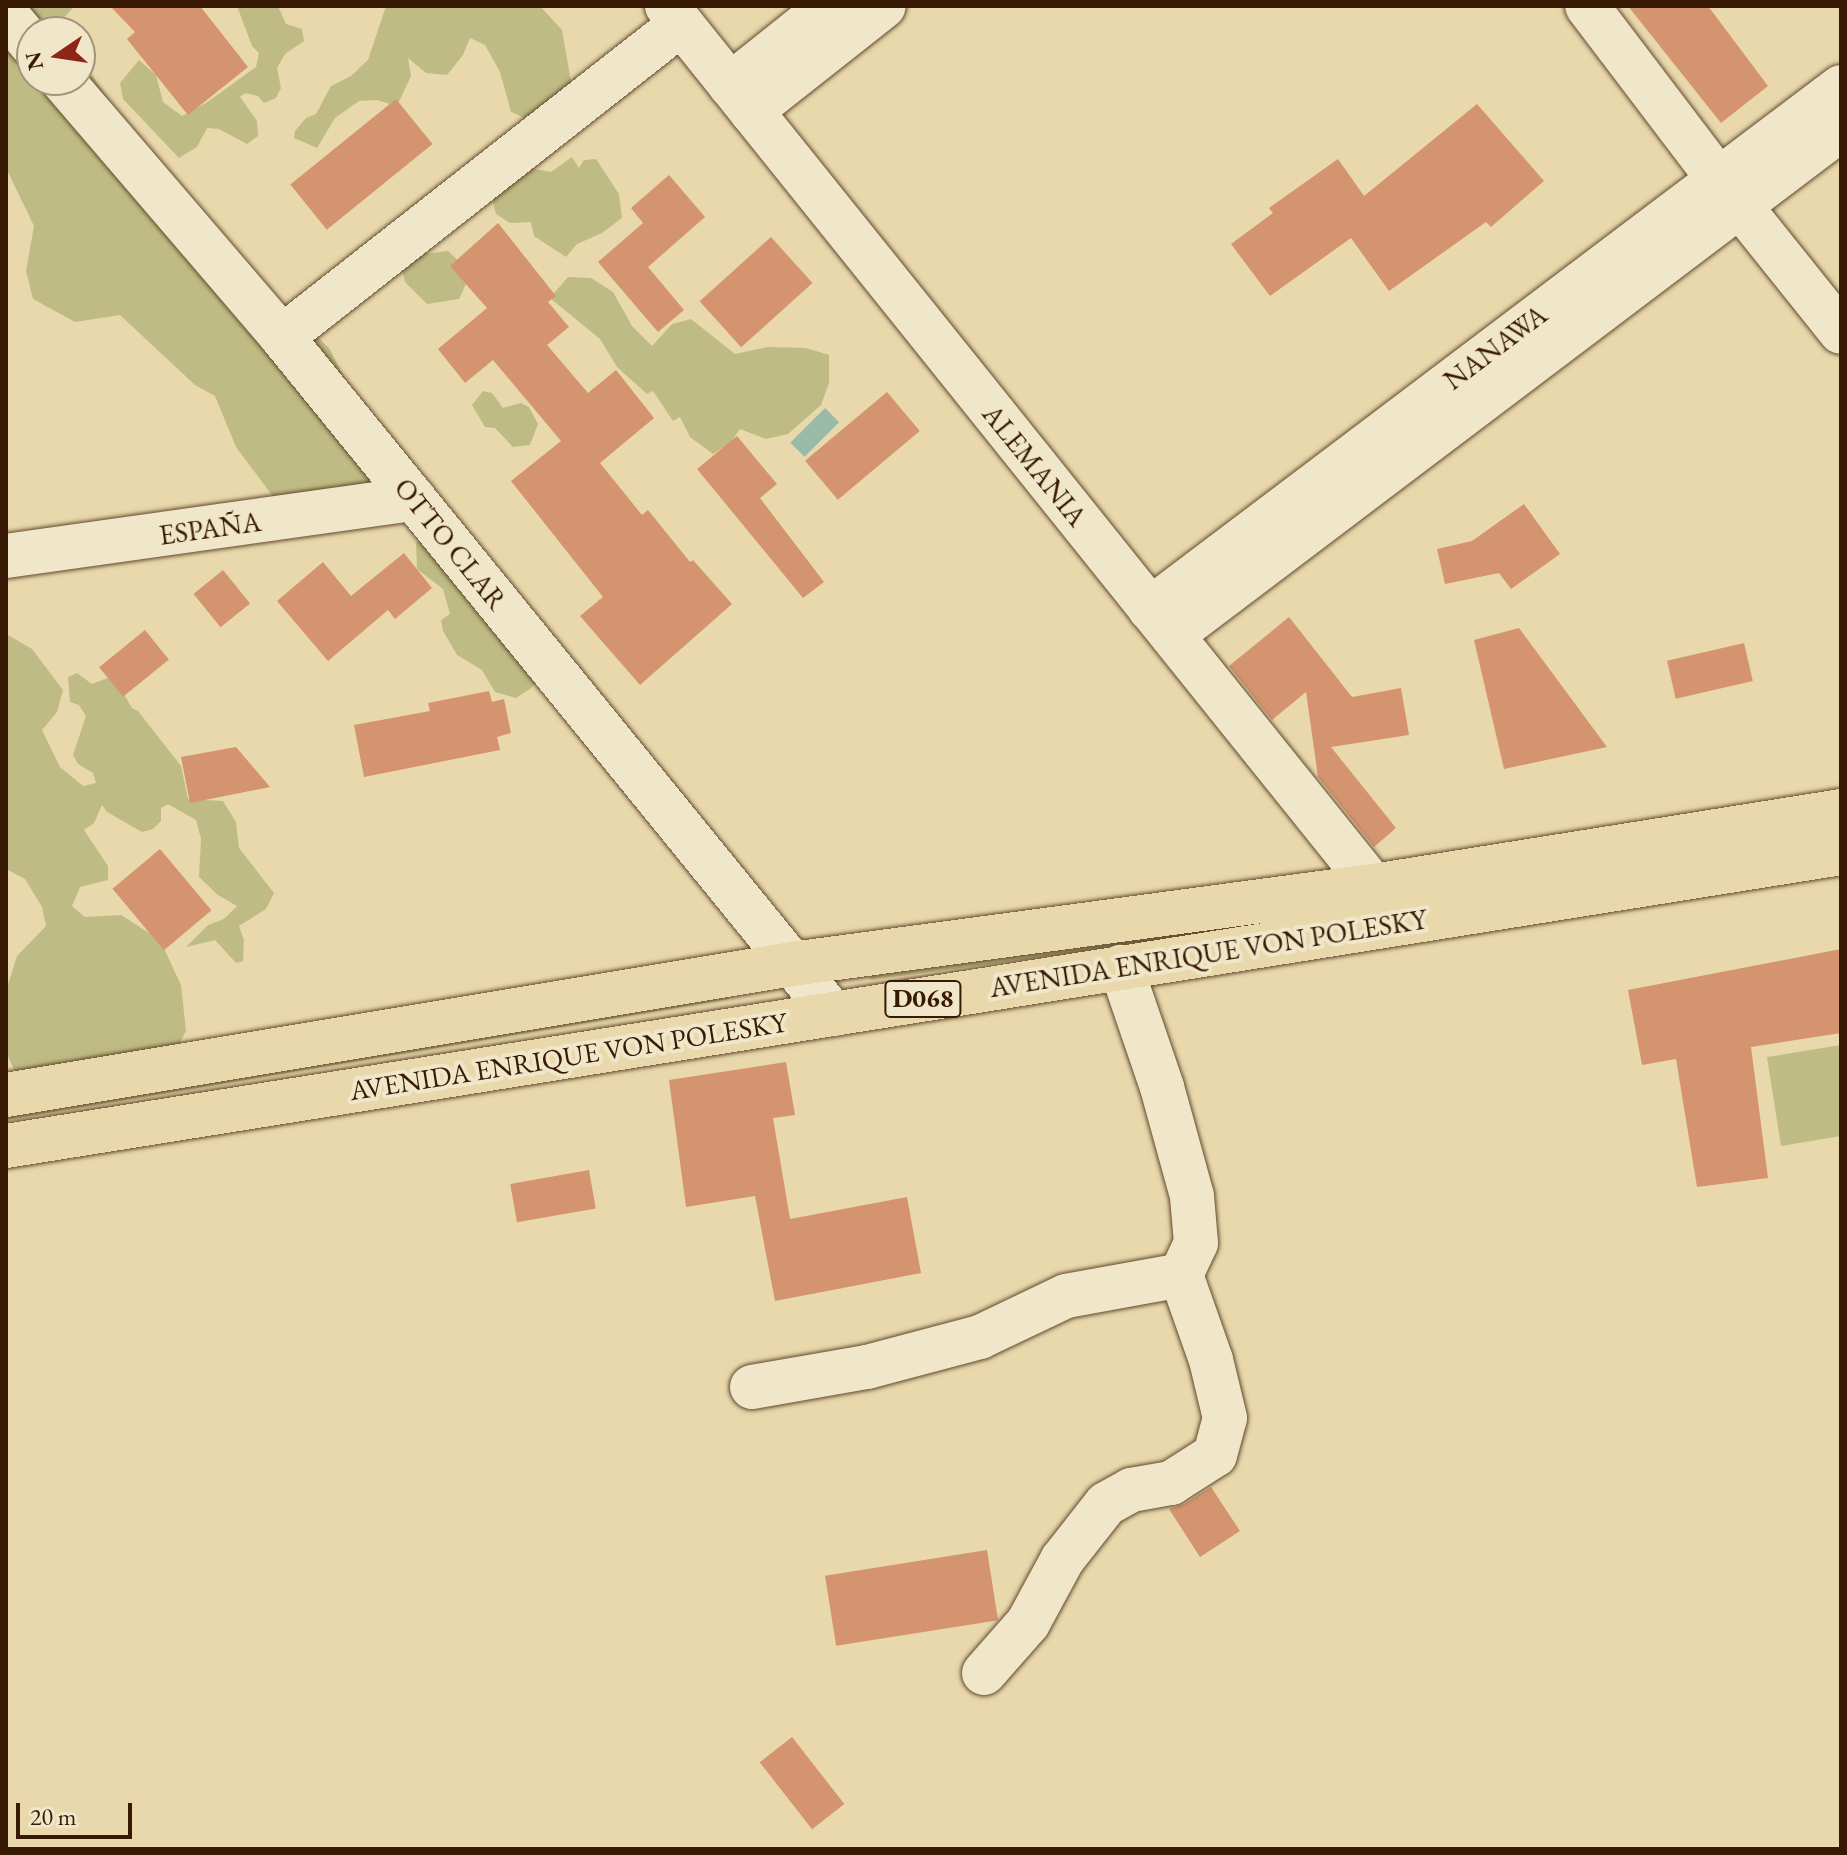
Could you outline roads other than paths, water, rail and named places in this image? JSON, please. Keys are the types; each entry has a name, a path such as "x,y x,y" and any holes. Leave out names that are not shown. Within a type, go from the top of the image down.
{"main road":[{"name":"AVENIDA ENRIQUE VON POLESKY","path":"6,1095 792,964 1373,886 1841,811"},
{"name":"AVENIDA ENRIQUE VON POLESKY","path":"6,1146 1841,853"}],"street":[{"path":"740,98 829,6"},
{"path":"740,98 884,6"},
{"path":"1587,6 1730,195 1841,332"},
{"path":"282,337 674,15"},
{"name":"ALEMANIA","path":"674,15 1403,922"},
{"name":"NANAWA","path":"1161,622 1691,240 1730,195 1841,87"},
{"name":"OTTO CLAR","path":"76,96 282,337 833,1014"},
{"name":"NANAWA","path":"1730,195 1841,129"},
{"name":"ESPAÑA","path":"6,556 414,499"},
{"path":"984,1673 1028,1623 1062,1560 1106,1504 1131,1490 1171,1483 1215,1455 1225,1418 1211,1360 1181,1275 1196,1243 1192,1196 1162,1087 1121,967"},
{"path":"752,1387 867,1367 980,1337 1066,1296 1181,1275"}]}
